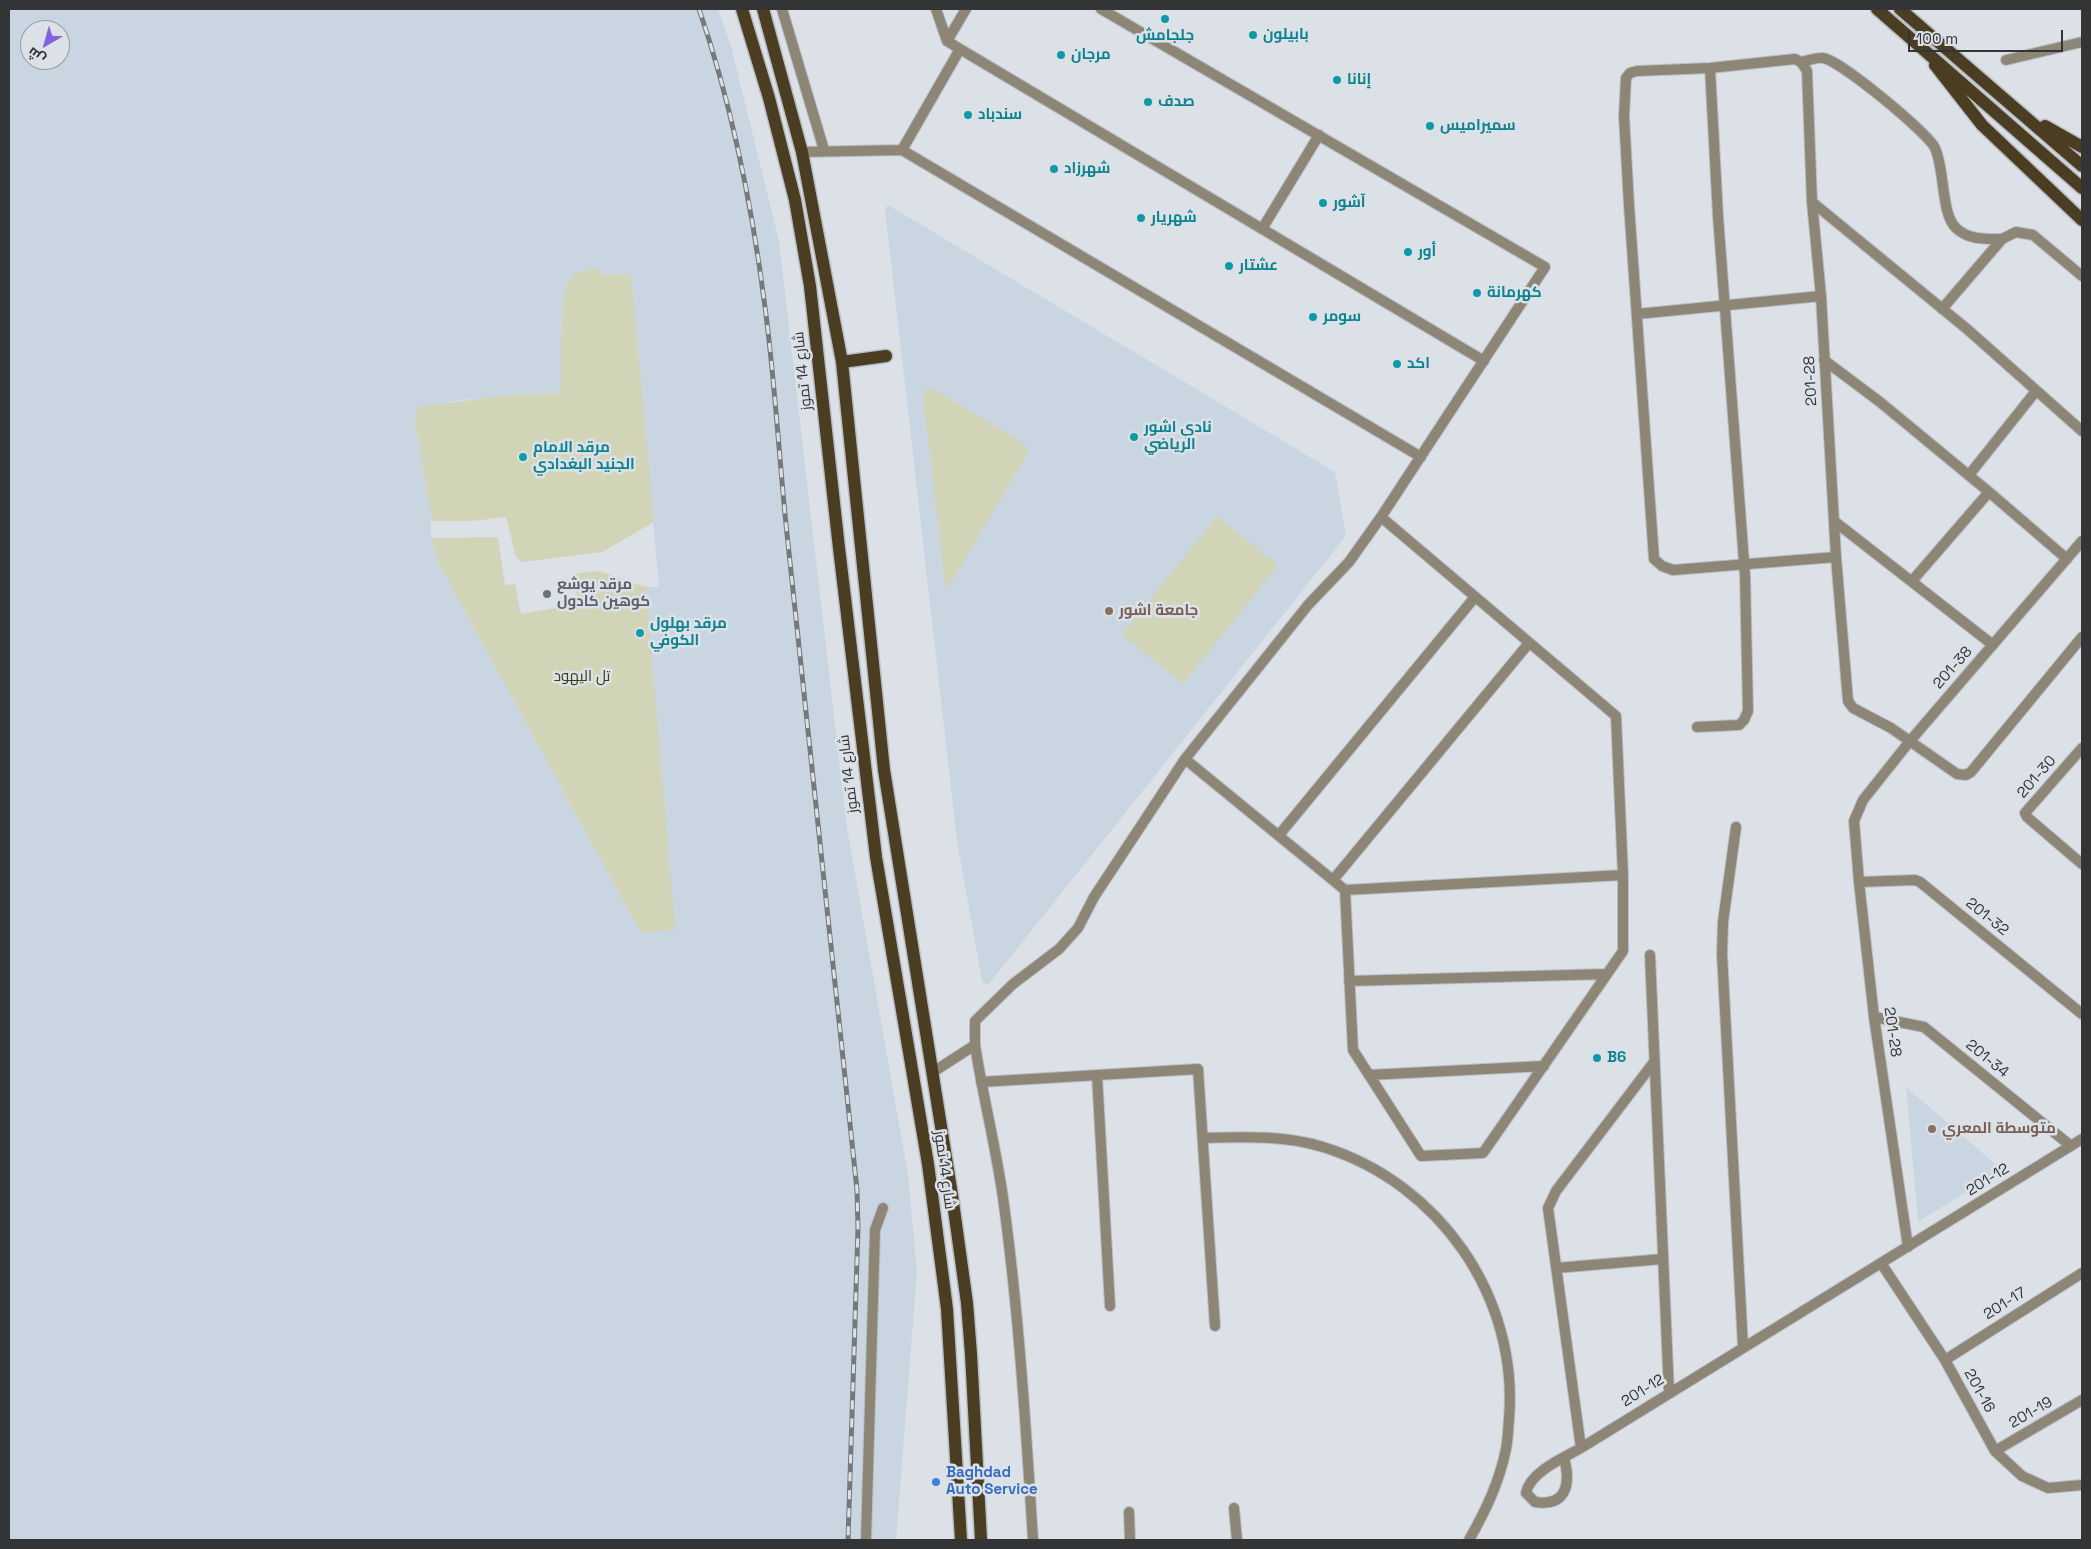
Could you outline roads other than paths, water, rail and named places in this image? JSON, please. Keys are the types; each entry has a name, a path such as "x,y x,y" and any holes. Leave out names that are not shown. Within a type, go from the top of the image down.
{"main road":[{"name":"شارع 14 تموز","path":"742,9 769,98 791,185 810,286 876,857 928,1164 948,1309 961,1540"},
{"name":"شارع 14 تموز","path":"763,9 802,152 842,362 884,770 933,1072 967,1302 972,1354 980,1540"},
{"path":"1878,9 2082,188"},
{"path":"1900,9 2082,166"},
{"path":"1905,32 1930,59 1982,125 2082,220"},
{"path":"2004,98 2052,130 2082,147"},
{"path":"842,362 886,356"}],"street":[{"path":"782,9 824,150"},
{"path":"936,9 947,41 1484,362"},
{"path":"947,41 966,9"},
{"path":"1033,1540 1026,1421 1004,1203 975,1045 975,1021 1013,984 1059,949 1078,928 1094,897 1185,759 1308,604 1349,562 1381,517 1545,267 1101,9"},
{"path":"2006,60 2082,42"},
{"path":"902,150 960,49"},
{"path":"1836,557 1744,563 1690,570 1673,570 1662,566 1654,559 1644,435 1638,314 1624,116 1626,78 1630,73 1637,71 1710,68 1796,59 1801,62 1823,58 1846,69 1897,110 1934,147 1944,180 1947,218 1957,229 1977,239 2002,239"},
{"name":"201-28","path":"1801,62 1807,71 1812,202 1821,296 1836,557 1848,701 1853,708 1884,724 1910,741"},
{"path":"1697,728 1739,725 1744,720 1748,711 1744,563 1718,216 1710,68"},
{"path":"1262,229 1319,135"},
{"path":"802,152 824,150 902,150 1421,457"},
{"path":"1812,202 1942,310 2082,431"},
{"path":"1942,310 2002,239 2016,232 2033,234 2082,276"},
{"path":"1638,314 1821,296"},
{"path":"1824,360 1855,382 1969,475 2067,560"},
{"path":"1969,475 2036,392"},
{"path":"1912,582 1989,492"},
{"path":"1345,890 1353,1050 1421,1156 1483,1154 1623,951 1623,874 1616,716 1381,517"},
{"path":"1834,521 1993,645"},
{"name":"201-38","path":"1854,820 1862,800 1910,741 2082,541"},
{"path":"1279,835 1475,597"},
{"path":"1910,741 1957,774 1963,776 1969,774 2082,637"},
{"path":"1333,880 1530,642"},
{"name":"201-30","path":"2082,748 2025,813 2027,817 2082,864"},
{"path":"1185,759 1345,890 1623,874"},
{"name":"201-28","path":"1854,820 1858,882 1874,1017 1908,1247"},
{"path":"1736,827 1723,922 1722,954 1743,1347"},
{"name":"201-32","path":"1858,882 1915,880 1920,882 2082,1014"},
{"path":"1650,955 1669,1392"},
{"path":"1349,981 1608,974"},
{"name":"201-34","path":"1874,1017 1924,1027 2071,1146"},
{"path":"933,1072 975,1045"},
{"path":"1581,1448 1548,1215 1551,1200 1654,1062"},
{"path":"1369,1075 1544,1066"},
{"path":"981,1082 1198,1069 1215,1326"},
{"path":"1096,1075 1110,1306"},
{"path":"1203,1138 1269,1137 1323,1147 1374,1168 1419,1200 1457,1240 1486,1287 1504,1339 1511,1394 1507,1448 1491,1501 1469,1540"},
{"name":"201-12","path":"1564,1458 1568,1472 1567,1487 1560,1497 1547,1504 1535,1502 1526,1492 1528,1484 1534,1476 2082,1139"},
{"path":"866,1540 875,1230 883,1208"},
{"path":"1556,1268 1663,1260"},
{"name":"201-16","path":"1881,1263 1945,1360 1995,1451 2022,1476 2048,1488 2082,1485"},
{"name":"201-17","path":"1945,1360 2082,1273"},
{"name":"201-19","path":"1995,1451 2082,1400"},
{"path":"1234,1508 1237,1540"},
{"path":"1129,1512 1130,1540"}],"railway":[{"path":"699,9 711,45 740,156 754,231 765,307 772,363 787,534 857,1190 858,1228 848,1540"}],"place":[{"name":"جلجامش","path":"1165,19"},
{"name":"بابيلون","path":"1253,35"},
{"name":"مرجان","path":"1061,55"},
{"name":"إنانا","path":"1337,80"},
{"name":"صدف","path":"1148,102"},
{"name":"سندباد","path":"968,115"},
{"name":"سميراميس","path":"1430,126"},
{"name":"شهرزاد","path":"1054,169"},
{"name":"آشور","path":"1323,203"},
{"name":"شهريار","path":"1141,218"},
{"name":"أور","path":"1408,252"},
{"name":"عشتار","path":"1229,266"},
{"name":"كهرمانة","path":"1477,293"},
{"name":"سومر","path":"1313,317"},
{"name":"اكد","path":"1397,364"},
{"name":"نادي اشور الرياضي","path":"1134,437"},
{"name":"مرقد الامام الجنيد البغدادي","path":"523,457"},
{"name":"مرقد يوشع كوهين كادول","path":"547,594"},
{"name":"جامعة اشور","path":"1109,611"},
{"name":"مرقد بهلول الكوفي","path":"640,633"},
{"name":"B6","path":"1597,1058"},
{"name":"متوسطة المعري","path":"1932,1129"},
{"name":"Baghdad Auto Service","path":"936,1482"}],"park label":[{"name":"تل اليهود","path":"582,677"}]}
